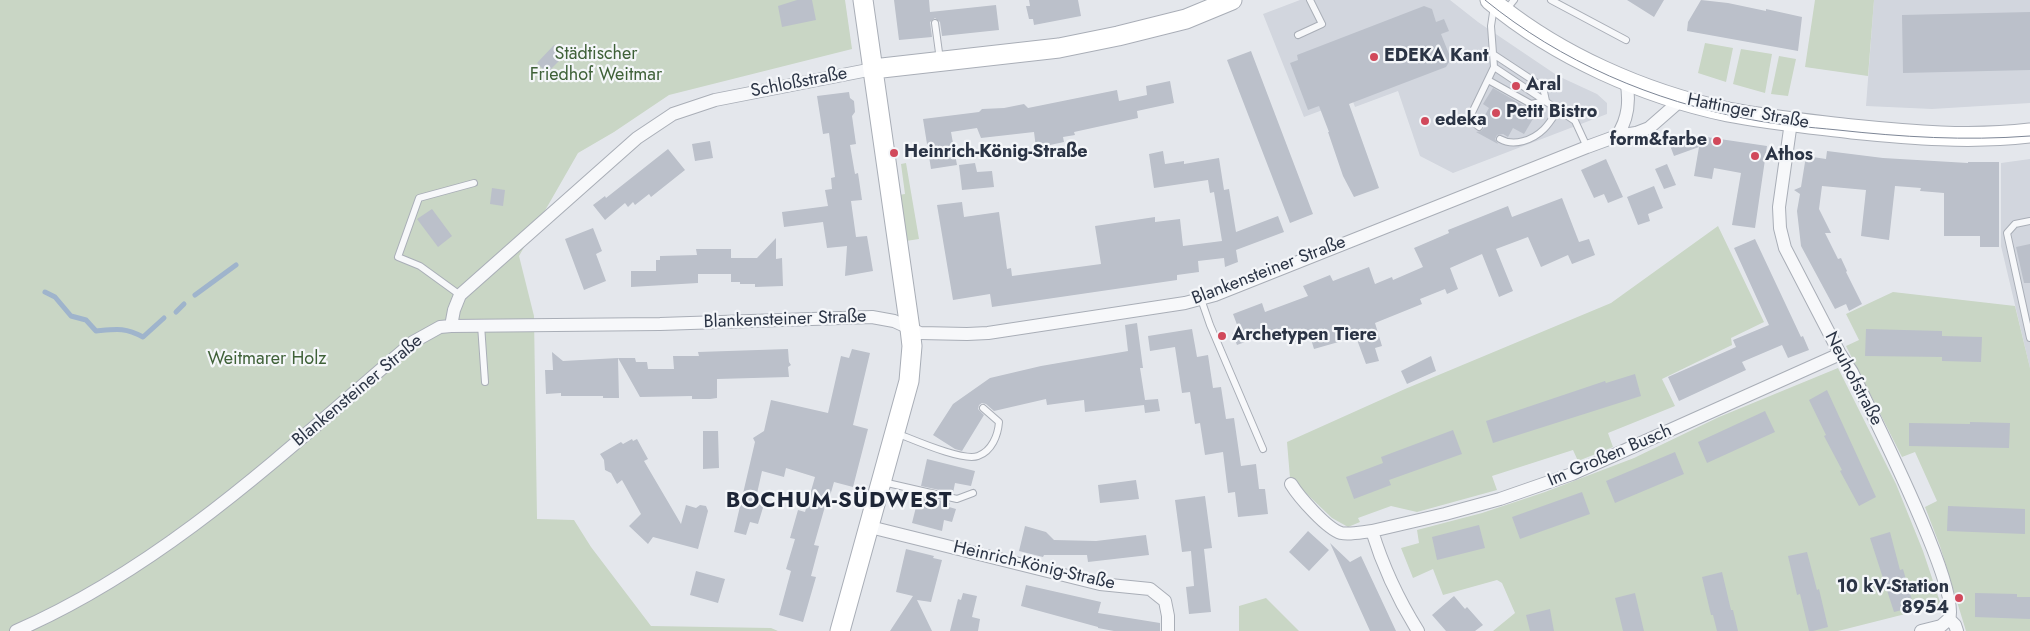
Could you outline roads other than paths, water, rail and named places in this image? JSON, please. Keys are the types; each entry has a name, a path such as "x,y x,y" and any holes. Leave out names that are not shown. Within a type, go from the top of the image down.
{"main road":[{"path":"840,631 896,433 909,381 912,346 863,0"},
{"name":"Schloßstraße","path":"873,69 1059,48 1144,31 1186,19 1232,0"},
{"name":"Hattinger Straße","path":"1501,3 1577,57 1626,80 1681,100 1751,116 1875,131 1943,136 2030,133"}],"street":[{"name":"Schloßstraße","path":"460,295 637,138 673,114 715,100 873,69"},
{"path":"1617,136 1624,125 1627,115 1626,80"},
{"name":"Blankensteiner Straße","path":"16,631 73,604 178,538 240,490 413,342 440,328 481,325 660,324 872,317 894,320 910,329 926,333 988,333 1185,303 1234,288 1319,252 1587,147 1617,136 1636,133 1649,128 1681,100"},
{"name":"Neuhofstraße","path":"1791,122 1779,207 1780,228 1785,248 1840,354 1852,372 1918,512 1945,588 1951,609 1949,619 1955,625 1957,631"},
{"path":"451,326 454,310 460,295"},
{"name":"Im Großen Busch","path":"1291,484 1300,499 1336,531 1344,533 1372,531 1445,514 1572,474 1840,354"},
{"name":"Heinrich-König-Straße","path":"870,527 1100,584 1150,589 1165,601 1168,631"},
{"path":"1372,531 1392,584 1418,631"},
{"path":"1921,631 1941,626 1949,619"}],"lane":[{"path":"1298,35 1322,24 1310,0"},
{"path":"1551,0 1626,40"},
{"path":"1479,127 1469,119 1494,67 1491,26 1501,3"},
{"path":"935,23 940,62"},
{"path":"1494,54 1543,87 1546,101"},
{"path":"1494,67 1575,121 1587,147"},
{"path":"1488,80 1531,104 1546,101"},
{"path":"1500,139 1507,143 1524,142 1544,130 1558,110"},
{"path":"460,295 420,266 398,256 419,198 474,183"},
{"path":"2030,221 2015,224 2007,233 2030,338"},
{"path":"1201,299 1210,325 1263,449"},
{"path":"481,325 485,382"},
{"path":"896,433 961,457 978,457 991,447 999,432 999,422 983,408"},
{"path":"882,482 958,499 972,493"}],"waterway":[{"path":"195,295 236,265"},
{"path":"45,292 55,297 71,316 86,320 96,331 120,329 143,337 164,318"},
{"path":"176,312 184,304"}],"tram line":[{"path":"1485,0 1545,42 1609,76 1678,102 1713,111 1770,123 1886,135 1958,138 2030,136"}],"place":[{"name":"EDEKA Kant","path":"1374,57"},
{"name":"Aral","path":"1516,86"},
{"name":"Petit Bistro","path":"1496,113"},
{"name":"edeka","path":"1425,121"},
{"name":"form&farbe","path":"1717,141"},
{"name":"Heinrich-König-Straße","path":"894,153"},
{"name":"Athos","path":"1755,156"},
{"name":"Archetypen Tiere","path":"1222,336"},
{"name":"10 kV-Station 8954","path":"1959,598"}],"district":[{"name":"BOCHUM-SÜDWEST","path":"839,502"}],"park label":[{"name":"Städtischer Friedhof Weitmar","path":"596,65"},
{"name":"Weitmarer Holz","path":"267,360"}]}
